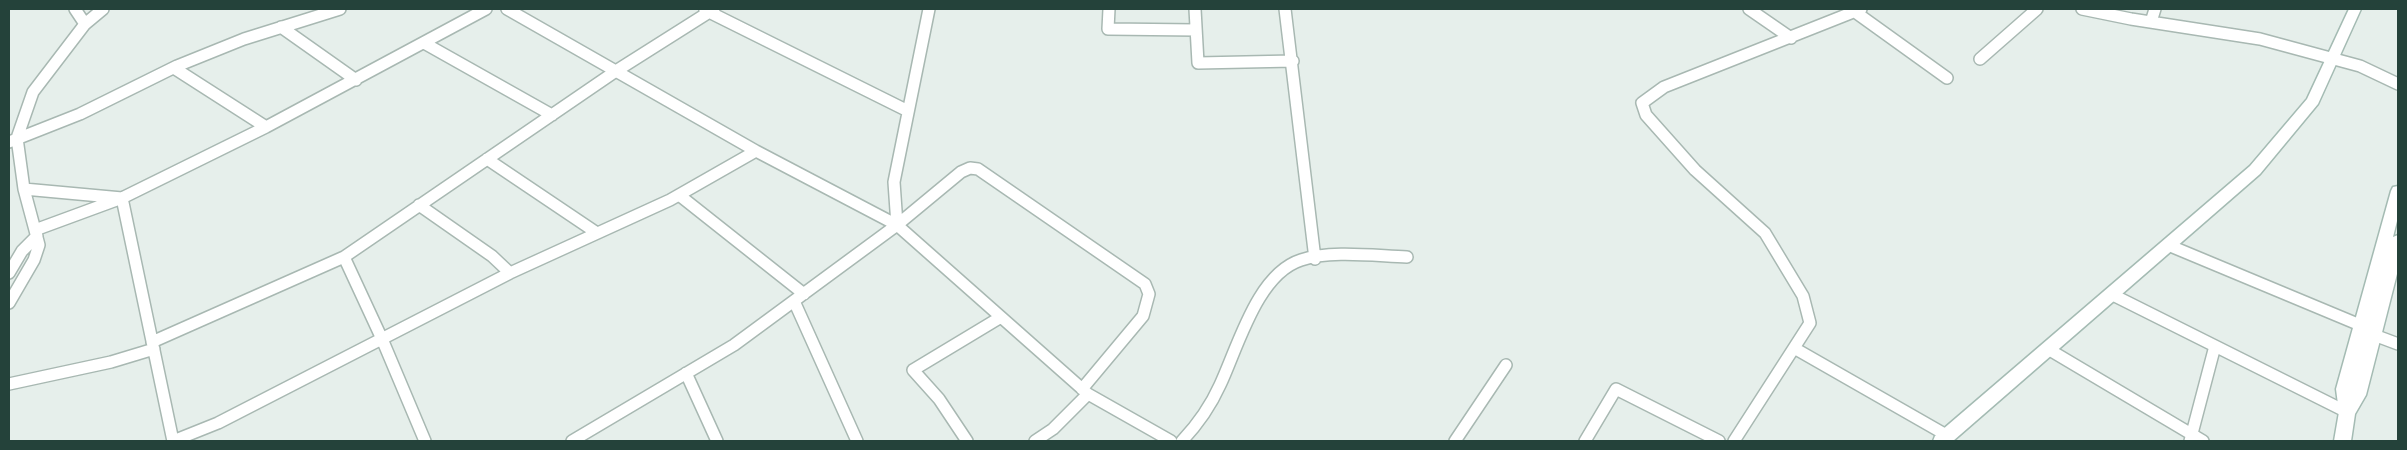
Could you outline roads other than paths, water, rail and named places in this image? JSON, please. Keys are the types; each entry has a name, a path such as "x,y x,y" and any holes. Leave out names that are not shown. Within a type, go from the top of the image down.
{"street":[{"path":"75,9 85,24"},
{"path":"9,304 34,260 39,245 12,139 33,92 85,24 103,9"},
{"path":"12,139 80,114 174,68 244,39 339,9"},
{"path":"9,273 22,251 36,233 122,198 266,127 486,9"},
{"path":"507,9 756,151 897,226 1085,391 1171,441"},
{"path":"897,226 894,182 929,9"},
{"path":"1109,9 1108,29 1196,30"},
{"path":"1195,9 1198,63 1293,61"},
{"path":"1285,9 1293,61 1315,259"},
{"path":"1749,9 1791,38"},
{"path":"1980,59 2037,9"},
{"path":"2082,9 2150,22 2260,39 2360,66 2398,84"},
{"path":"2150,22 2155,9"},
{"path":"1794,348 1944,438 2258,165 2314,101 2355,9"},
{"path":"9,384 111,362 153,346 344,257 552,114 709,10 908,111"},
{"path":"1734,441 1810,323 1803,296 1765,233 1695,170 1646,115 1642,103 1664,87 1791,38 1855,10 1947,78"},
{"path":"281,27 356,80"},
{"path":"424,43 552,114"},
{"path":"174,68 266,127"},
{"path":"122,198 172,441 218,423 510,273 679,195 756,151"},
{"path":"487,159 597,232"},
{"path":"574,441 734,345 897,226 961,172 970,168 978,169 1145,284 1149,294 1142,316 1085,391 1053,429 1035,441"},
{"path":"24,189 122,198"},
{"path":"2342,441 2347,412 2344,389 2398,190"},
{"path":"679,195 799,298 857,441"},
{"path":"419,205 492,256 510,273"},
{"path":"2347,412 2358,395 2398,241"},
{"path":"2168,245 2360,325"},
{"path":"1182,441 1192,430 1219,387 1257,301 1271,281 1299,260 1361,256 1407,257"},
{"path":"344,257 382,339 425,441"},
{"path":"2111,294 2347,412"},
{"path":"967,441 939,399 913,370 1001,316"},
{"path":"2374,335 2398,344"},
{"path":"2190,438 2215,346"},
{"path":"2048,349 2190,438 2204,441"},
{"path":"1455,441 1506,365"},
{"path":"686,374 717,441"},
{"path":"1585,441 1616,389 1719,441"}]}
